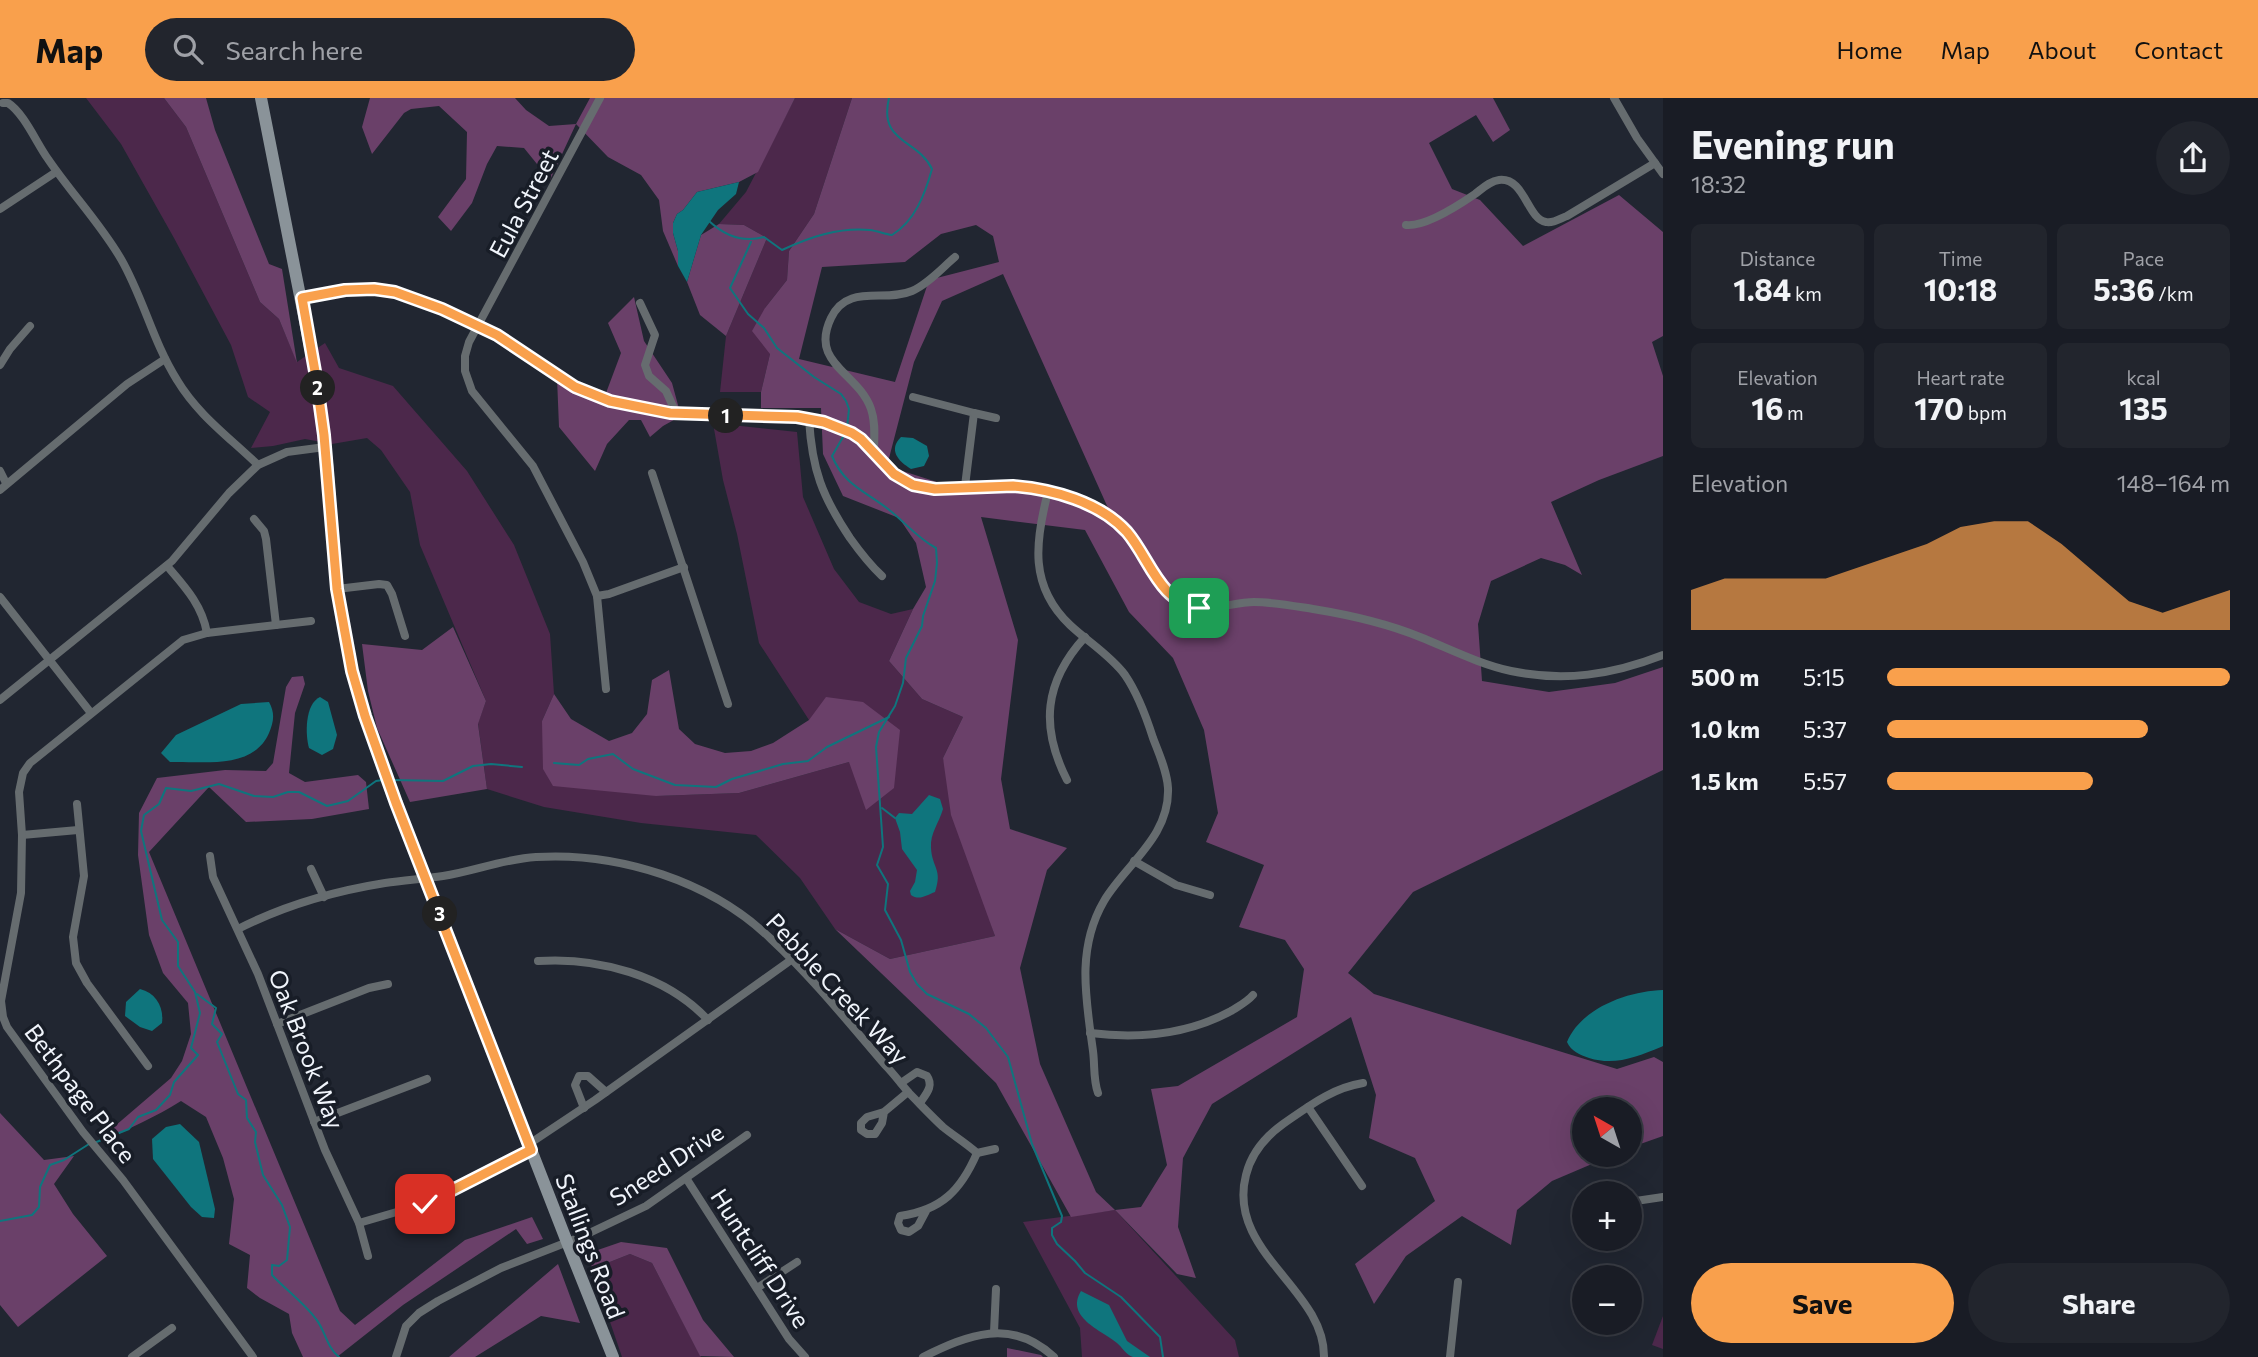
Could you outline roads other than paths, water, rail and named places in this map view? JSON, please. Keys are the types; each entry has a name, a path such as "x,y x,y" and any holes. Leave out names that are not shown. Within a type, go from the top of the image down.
{"street":[{"name":"Stallings Road","path":"261,98 316,377 337,589 352,671 396,803 613,1357"},
{"name":"Eula Street","path":"600,98 478,326 465,356 465,370 469,385 533,466 583,562 597,596 606,689"},
{"path":"1614,98 1637,138 1663,174"},
{"path":"3,103 8,103 19,113 56,172 120,258 165,359 184,391 205,418 258,465"},
{"path":"1406,225 1422,225 1498,180 1512,183 1543,221 1551,222 1567,216 1655,163"},
{"path":"0,209 56,172"},
{"path":"874,452 875,432 871,409 860,390 829,357 824,343 826,328 833,313 845,300 872,295 899,296 916,289 955,257"},
{"path":"302,298 345,290 385,290 430,304 478,326 516,346 592,395 641,409 676,413 782,416 824,422 852,433 894,474 913,485 929,488 1013,486 1048,492 1083,503 1116,522 1134,541 1166,590 1178,601 1191,607 1262,602 1345,615 1401,630 1491,666 1536,675 1566,676 1611,672 1663,656"},
{"path":"640,303 655,335 645,365 649,376 666,391 676,413"},
{"path":"0,365 30,326"},
{"path":"0,471 3,486 127,384 165,359"},
{"path":"913,397 996,418"},
{"path":"965,486 974,413"},
{"path":"808,419 814,461 826,500 866,561 882,576"},
{"path":"0,701 167,566 242,479 258,465 287,452 325,447"},
{"path":"652,473 728,704"},
{"path":"1048,492 1038,544 1040,576 1046,592 1070,624 1115,664 1133,688 1166,776 1168,797 1163,819 1152,839 1104,901 1088,938 1084,977 1098,1093"},
{"path":"254,519 264,531 266,539 276,625"},
{"path":"167,566 201,610 207,633"},
{"path":"597,596 684,567"},
{"path":"337,589 387,585 405,636"},
{"path":"0,597 91,713"},
{"name":"Bethpage Place","path":"253,1357 123,1180 83,1132 8,1027 1,1010 2,994 21,893 23,835 19,792 23,773 38,755 177,644 192,636 311,621"},
{"path":"1067,780 1052,742 1050,706 1053,687 1060,670 1085,637"},
{"path":"77,804 83,876 73,937 76,962 87,983 148,1066"},
{"path":"23,835 78,830"},
{"name":"Oak Brook Way","path":"210,856 213,877 238,929 314,1122 359,1223 368,1256"},
{"name":"Pebble Creek Way","path":"238,929 324,897 385,883 535,857 635,867 689,884 755,925 791,960 908,1092 945,1128 977,1153"},
{"path":"1135,862 1176,885 1210,895"},
{"path":"311,869 324,897"},
{"path":"359,1223 425,1204 530,1147 791,960"},
{"path":"538,961 576,961 626,970 673,994 708,1020"},
{"path":"277,1024 369,988 388,984"},
{"path":"1090,1033 1150,1035 1182,1031 1218,1017 1248,1001 1253,995"},
{"name":"Pebble Creek Way","path":"901,1083 917,1072 927,1076 929,1089 920,1103"},
{"path":"584,1108 575,1085 579,1076 588,1076 606,1092"},
{"path":"314,1122 427,1079"},
{"path":"1324,1357 1322,1337 1317,1324 1248,1225 1243,1190 1247,1169 1260,1146 1276,1129 1333,1090 1363,1083"},
{"path":"884,1112 908,1092"},
{"path":"1308,1107 1362,1186"},
{"name":"Sneed Drive","path":"396,1357 406,1326 419,1313 501,1268 646,1206 747,1135"},
{"path":"926,1212 958,1187 977,1153 995,1150"},
{"name":"Huntcliff Drive","path":"686,1178 789,1339 805,1357"},
{"path":"1642,1200 1663,1197"},
{"path":"757,1288 797,1262"},
{"path":"1450,1357 1458,1282"},
{"path":"994,1332 996,1289"},
{"path":"132,1357 172,1328"},
{"path":"923,1357 957,1341 994,1332 1030,1340 1054,1357"}],"water":[{"path":"739,182 736,194 718,210 701,235 687,282 678,266 678,251 673,233 677,214 697,192"},
{"path":"901,437 913,438 927,446 929,456 924,466 911,469 899,459 895,446"},
{"path":"320,697 328,702 337,735 333,749 322,755 309,748 307,735 311,706"},
{"path":"269,702 273,713 271,729 262,745 251,753 226,761 170,762 161,753 176,735 241,704"},
{"path":"929,795 940,799 943,809 931,843 938,878 935,892 917,897 911,895 910,891 917,870 902,849 895,818 899,813 912,814"},
{"path":"140,989 155,997 162,1012 162,1023 152,1031 140,1027 125,1016 126,1002"},
{"path":"1663,990 1663,1046 1634,1057 1608,1061 1582,1056 1567,1042 1574,1030 1594,1011 1621,998"},
{"path":"180,1124 199,1142 215,1209 214,1218 202,1217 191,1207 153,1159 152,1139 166,1127"},
{"path":"1081,1291 1109,1305 1127,1341 1150,1357 1131,1356 1087,1322 1078,1308 1077,1300"}],"waterway":[{"path":"709,221 721,231 735,237 764,237 782,250 814,237 847,230 870,230 892,235 913,215 932,169 926,159 901,139 889,124 889,98"},
{"path":"751,242 730,288 777,348 841,394 849,409 847,428"},
{"path":"843,437 832,456 843,474 936,548 935,581 922,626 906,658 903,683 895,706 879,732 876,747 883,847 877,865 888,884 885,910 901,940 910,972 917,984 927,994 969,1014 986,1028 1008,1057 1032,1144 1062,1216 1061,1222 1052,1228 1057,1244 1085,1273 1121,1297 1160,1337 1163,1357"},
{"path":"554,763 579,765 588,759 613,754 633,769 675,785 716,787 732,779 783,764 808,761 827,747 889,717"},
{"path":"392,780 443,781 473,766 491,764 522,767"},
{"path":"94,1143 129,1129 138,1117 156,1110 170,1095 174,1082 198,1055 191,1048 200,1013 195,992 178,966 178,942 162,920 141,831 144,815 159,804 166,788 191,791 219,784 254,796 273,797 299,792 327,806 348,801 376,781 383,780"},
{"path":"882,808 895,818"},
{"path":"197,994 216,1008 212,1024 222,1034 217,1042 238,1094 246,1100 247,1118 256,1132 255,1142 263,1175 282,1205 290,1227 287,1260 279,1266 272,1265 272,1275 311,1313 339,1357"},
{"path":"0,1221 32,1215 39,1207 40,1187 50,1165 64,1160 89,1144"}]}
